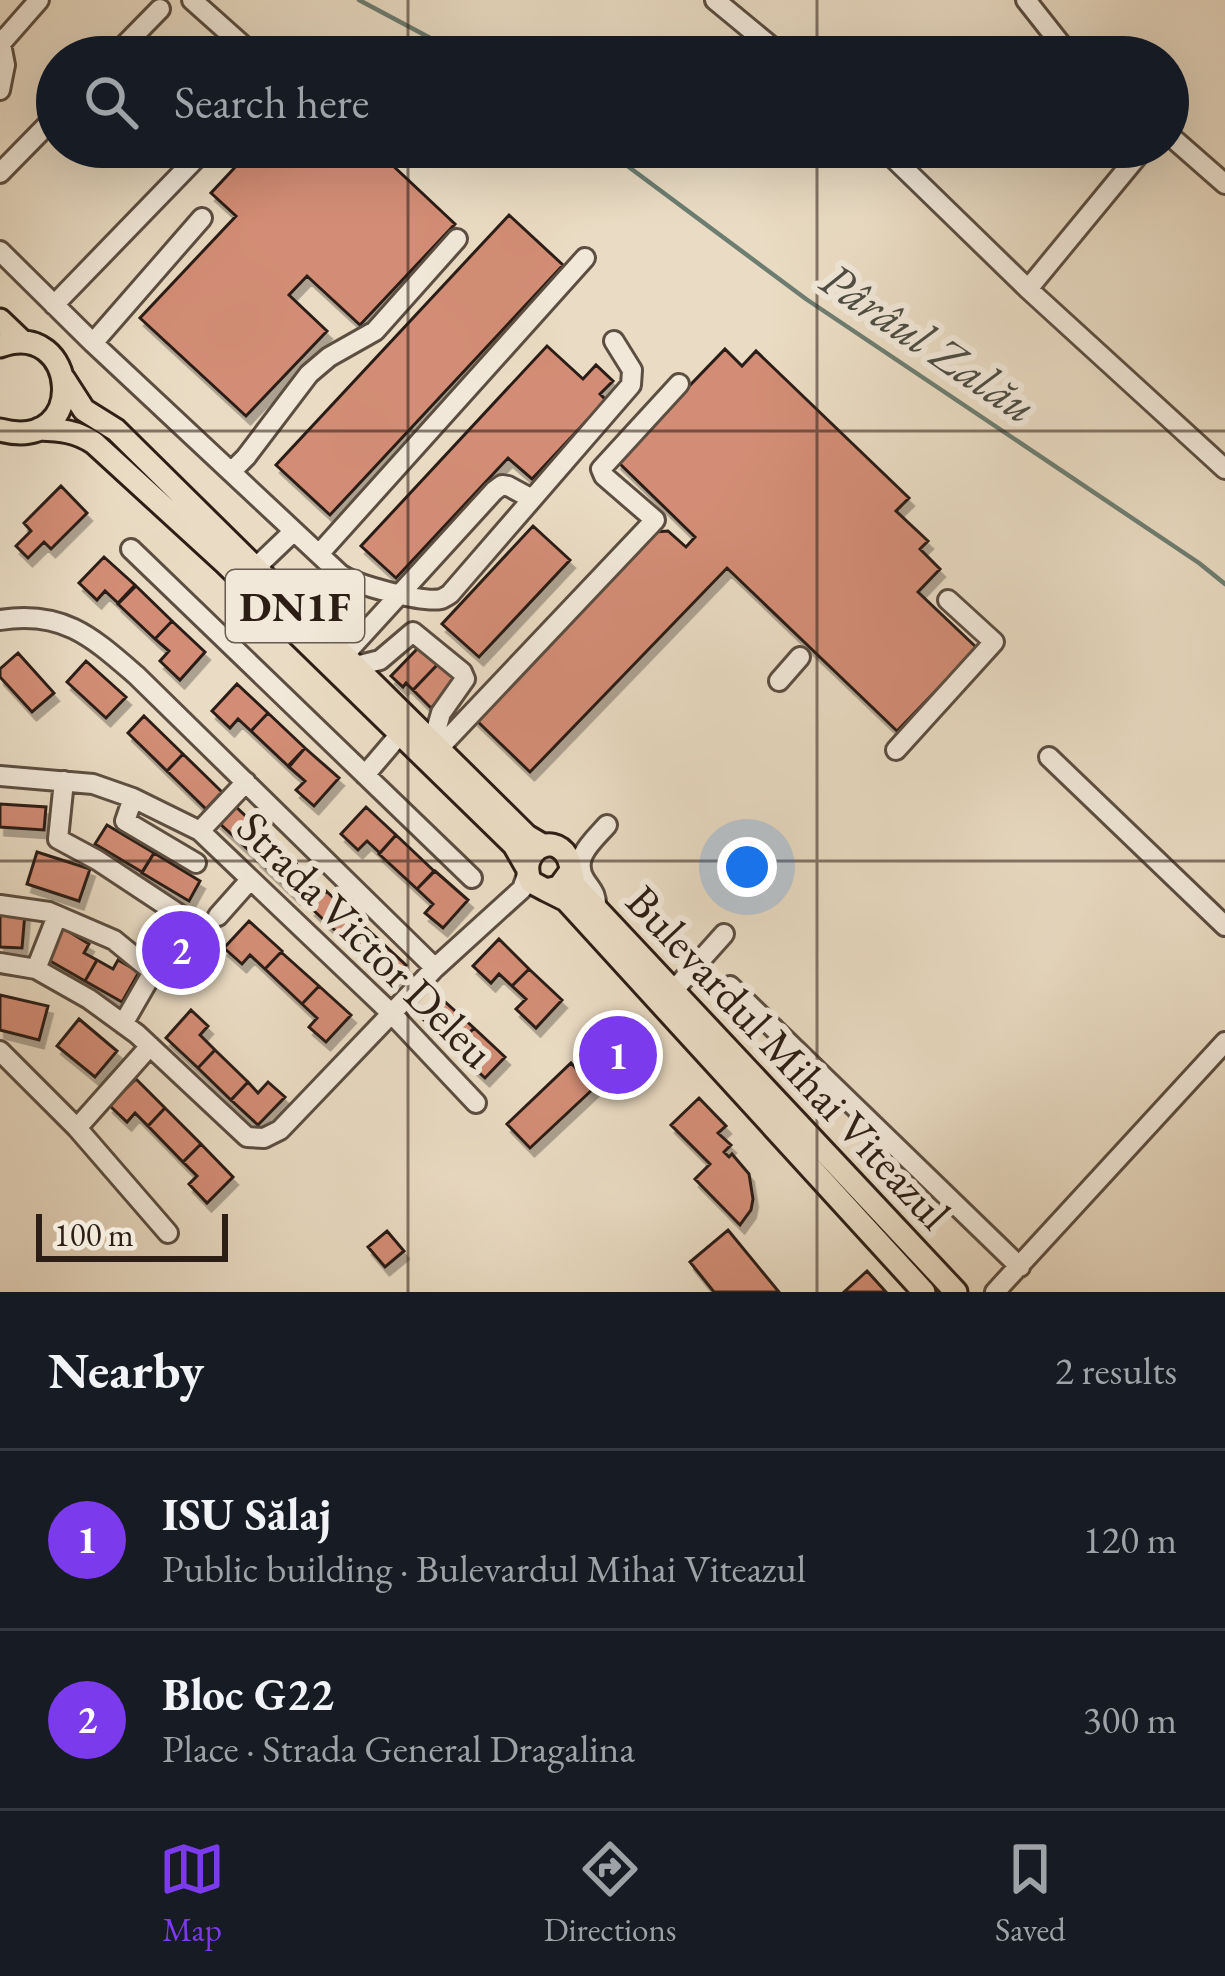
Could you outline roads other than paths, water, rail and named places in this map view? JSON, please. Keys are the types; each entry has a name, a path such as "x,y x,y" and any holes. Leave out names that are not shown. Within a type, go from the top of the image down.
{"main road":[{"name":"DN1F","path":"0,320 23,342 48,352 64,379"},
{"path":"0,346 23,342"},
{"path":"39,429 61,407 64,379"},
{"name":"Bulevardul Mihai Viteazul","path":"64,379 84,410 116,430 249,574"},
{"name":"DN1F","path":"5,434 39,429"},
{"name":"Bulevardul Mihai Viteazul","path":"39,429 80,434 94,443 249,574 436,744 527,836 560,857 575,886 673,991 694,1026"},
{"name":"Bulevardul Mihai Viteazul","path":"345,662 400,734 514,845 532,882 566,900 694,1026 857,1202 956,1292"},
{"path":"532,882 532,853 560,857"},
{"name":"Bulevardul Mihai Viteazul","path":"532,882 559,887 560,857"},
{"name":"Bulevardul Mihai Viteazul","path":"857,1202 924,1292"}],"street":[{"path":"0,90 5,65 1,40 39,0"},
{"path":"192,0 232,36"},
{"path":"715,0 759,36"},
{"path":"1026,0 1054,36"},
{"path":"134,36 160,9"},
{"path":"0,173 36,136"},
{"path":"1189,152 1225,184"},
{"path":"54,305 187,168"},
{"path":"903,168 1028,290 1225,469"},
{"path":"1028,290 1128,168"},
{"path":"93,343 202,218"},
{"path":"231,472 309,374 375,331 457,239"},
{"path":"0,251 352,583 399,594 440,600 450,594 631,385 632,370 614,341"},
{"path":"319,554 585,258"},
{"path":"436,744 655,520 601,469 679,384"},
{"path":"345,662 399,594 502,485 532,499"},
{"path":"249,574 294,531"},
{"path":"131,549 472,878"},
{"path":"896,750 994,642 948,600"},
{"path":"0,620 65,623 90,635 435,968"},
{"path":"345,662 380,660 413,632 462,672 465,679 441,713 436,744"},
{"path":"778,681 800,657"},
{"path":"365,775 400,734"},
{"path":"1049,757 1225,926"},
{"name":"Strada Victor Deleu","path":"0,776 93,784 200,831 392,1014 476,1103"},
{"path":"64,781 58,839 184,915 214,925 250,880"},
{"name":"Strada Victor Deleu","path":"200,831 246,782"},
{"path":"133,798 125,820 196,863"},
{"path":"596,908 596,895 582,876 580,861 607,826"},
{"path":"0,963 36,969 88,999 150,1046 247,1137 264,1138 280,1130 435,968 532,882"},
{"path":"0,904 57,916 114,940 154,972 123,1024"},
{"path":"36,969 57,916"},
{"path":"673,991 724,934"},
{"path":"730,986 1020,1267"},
{"path":"995,1292 1225,1042"},
{"path":"77,1128 150,1046"},
{"path":"0,1051 77,1128 168,1232"}],"waterway":[{"name":"Pârâul Zalău","path":"359,0 427,36"},
{"name":"Pârâul Zalău","path":"630,168 806,299 1225,584"}],"place":[{"name":"Bloc G22","path":"181,950"},
{"name":"ISU Sălaj","path":"618,1055"}]}
